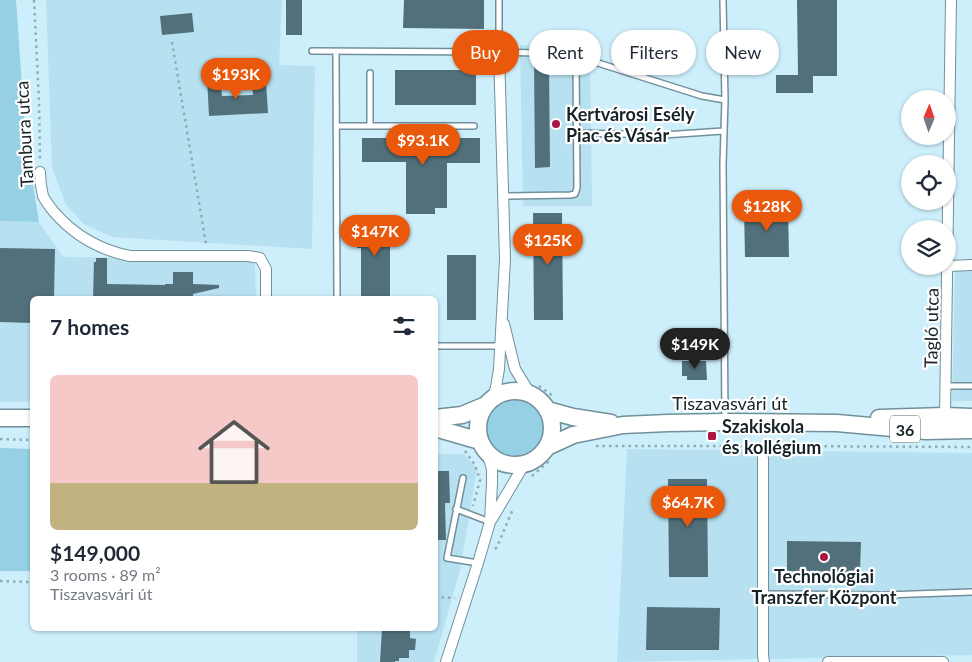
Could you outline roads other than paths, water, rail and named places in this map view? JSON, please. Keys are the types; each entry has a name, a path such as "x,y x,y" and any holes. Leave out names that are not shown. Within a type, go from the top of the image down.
{"main road":[{"path":"438,418 462,415 501,394 511,391 531,395"},
{"name":"36","path":"531,395 547,410 573,417 623,425"},
{"path":"484,446 478,426 482,411 489,402"},
{"path":"547,410 552,424 549,452"},
{"name":"Tiszavasvári út","path":"837,423 879,418 972,417"},
{"path":"0,418 30,418"},
{"name":"Tiszavasvári út","path":"623,425 725,422 837,423 926,431 972,430"},
{"name":"36","path":"527,471 533,460 541,454 549,452 573,435 623,425"},
{"path":"438,429 471,438 484,446 493,457 508,464 516,464 527,471"}],"street":[{"name":"Tagló utca","path":"949,220 951,0"},
{"path":"500,75 505,259 502,315 505,346 515,369 531,395"},
{"name":"Tambura utca","path":"40,172 43,195 48,205 74,232 100,248 130,256 208,255 260,258 266,269 266,296"},
{"path":"956,266 972,265"},
{"name":"Tagló utca","path":"945,416 948,275"},
{"path":"489,402 497,378 499,359 505,346"},
{"path":"446,662 490,522 492,469 484,446"},
{"path":"763,458 764,662"},
{"path":"490,522 527,471"},
{"path":"828,662 943,662"}],"lane":[{"path":"499,0 499,30"},
{"path":"723,0 725,422"},
{"path":"312,51 452,52"},
{"path":"336,52 337,296"},
{"path":"503,196 570,195 575,194 577,188 575,58 572,54 519,53"},
{"path":"601,64 702,96 724,100"},
{"path":"370,73 370,126"},
{"path":"336,126 474,126"},
{"path":"577,133 664,135 723,130"},
{"path":"438,346 505,346"},
{"path":"946,386 972,386"},
{"path":"462,478 447,558 478,563"},
{"path":"456,509 490,522"},
{"path":"763,594 885,595 972,592"}],"place":[{"name":"Kertvárosi Esély Piac és Vásár","path":"556,124"},
{"name":"Szakiskola és kollégium","path":"712,436"},
{"name":"Technológiai Transzfer Központ","path":"824,557"}]}
